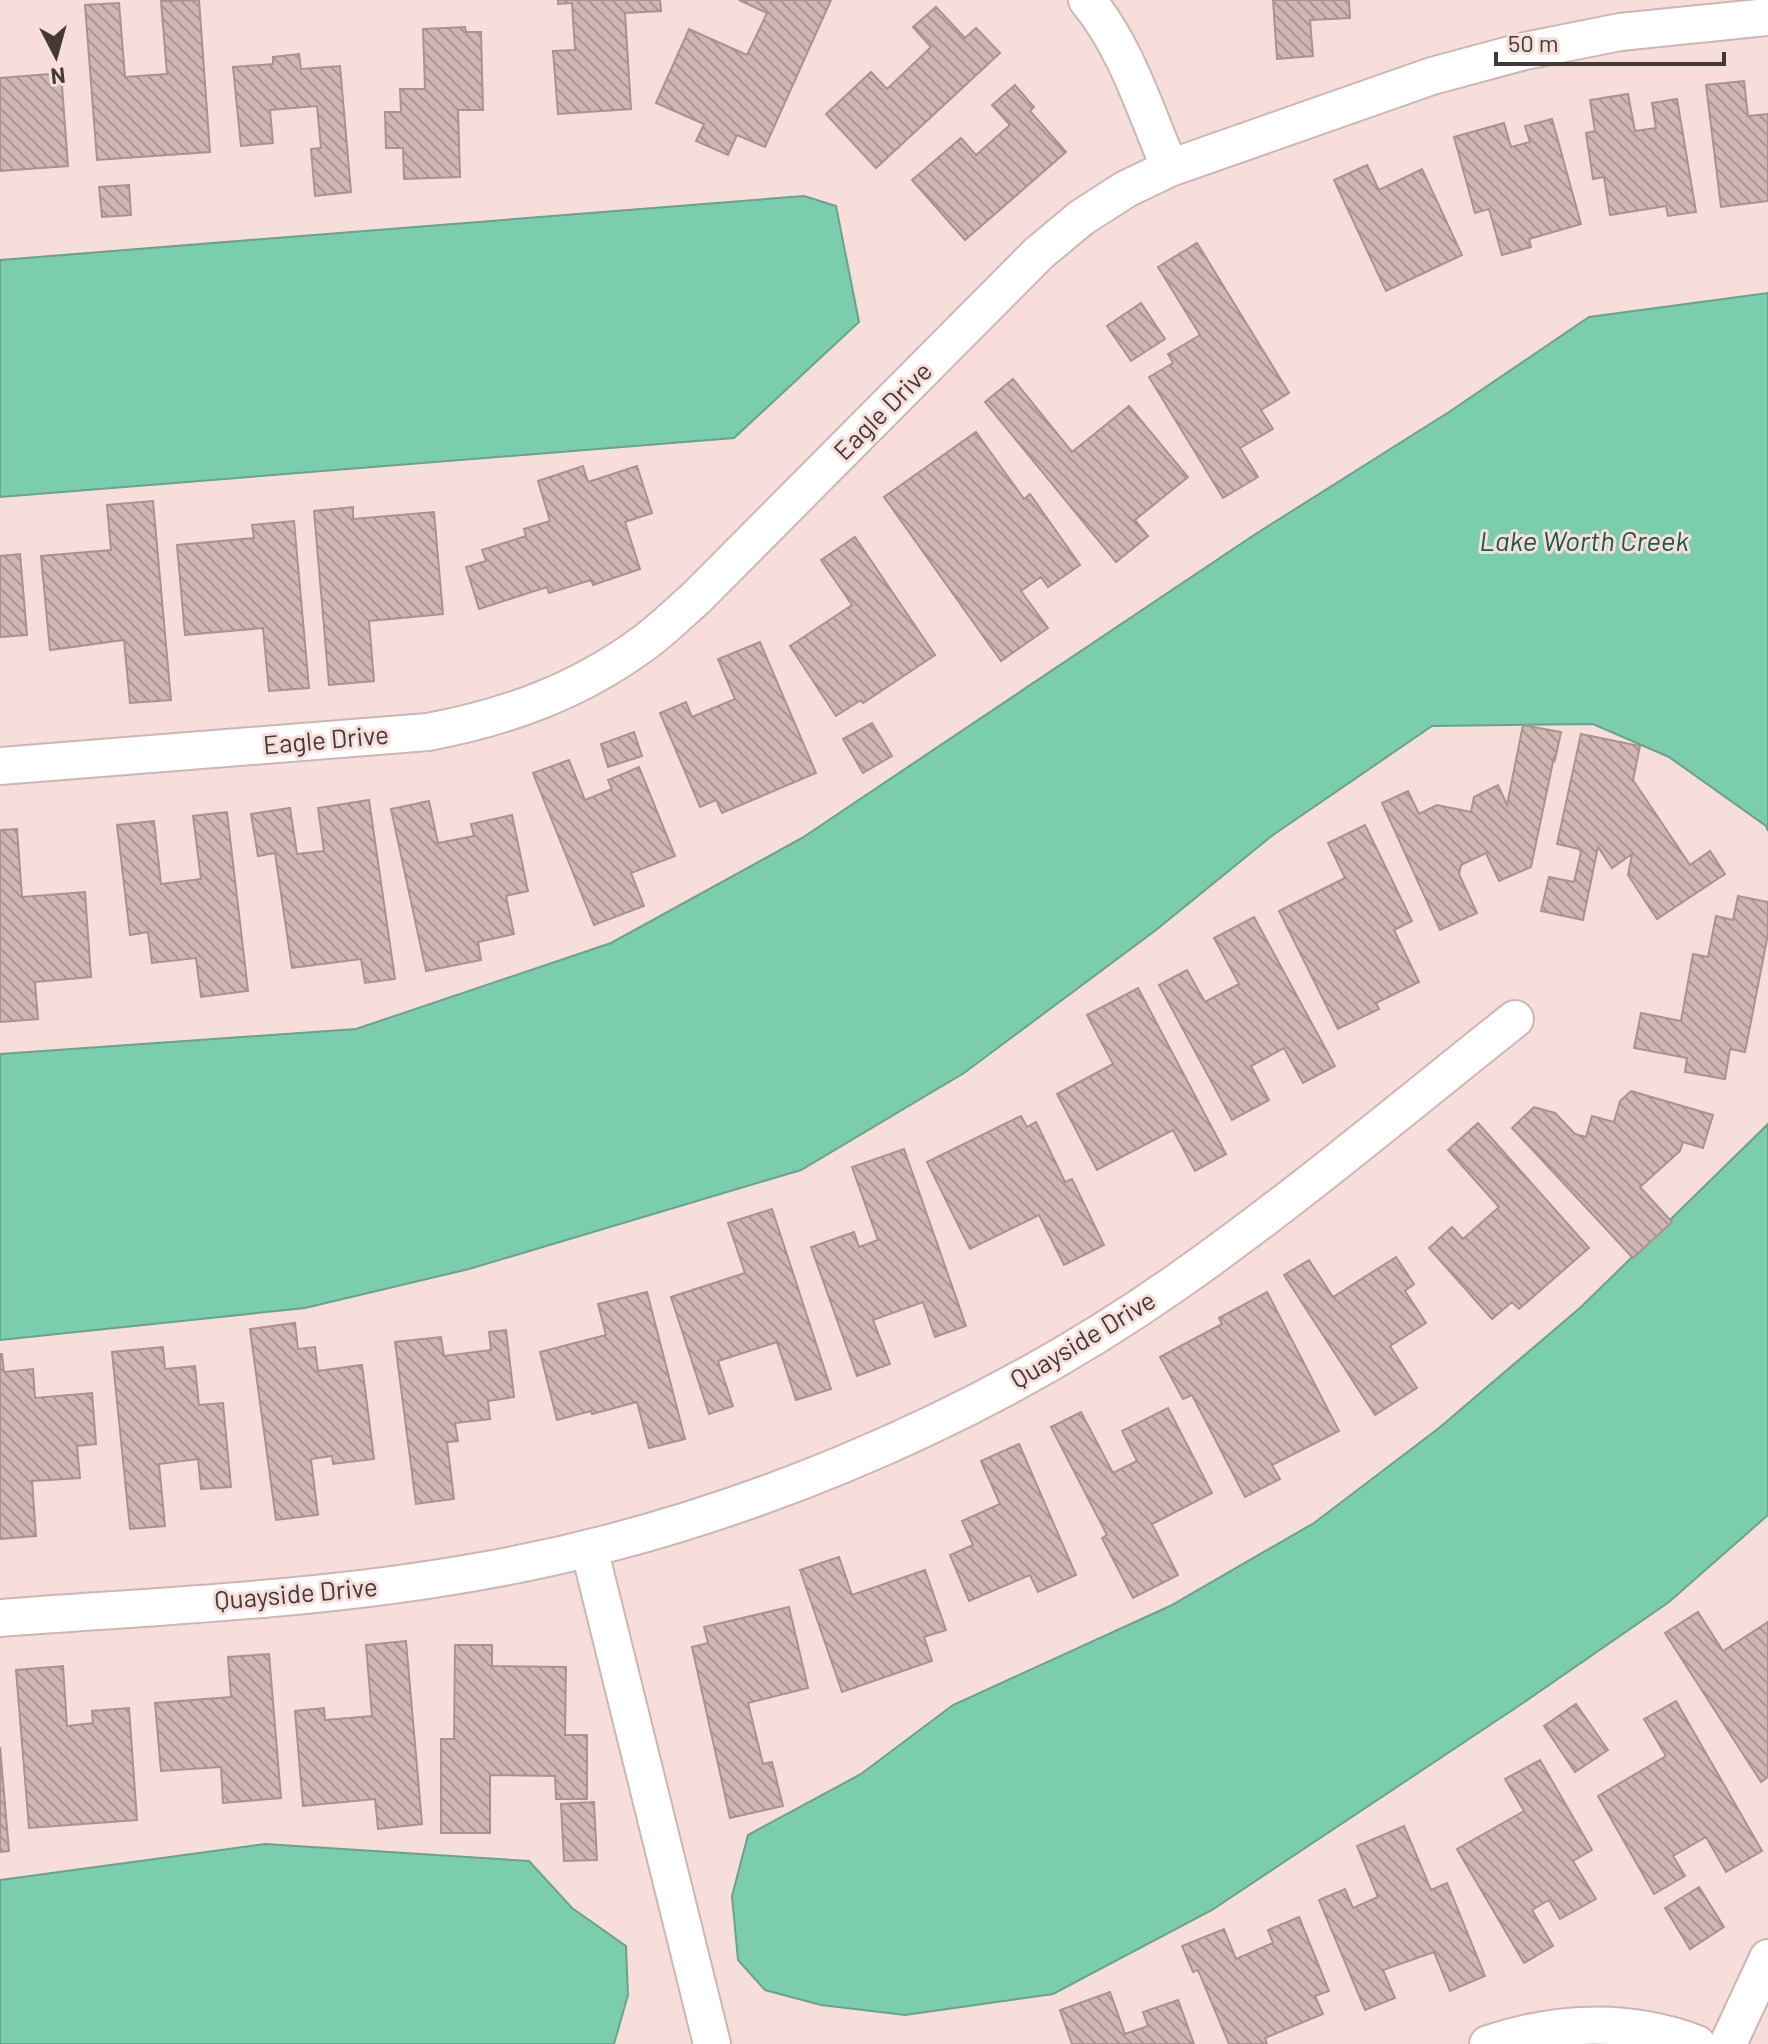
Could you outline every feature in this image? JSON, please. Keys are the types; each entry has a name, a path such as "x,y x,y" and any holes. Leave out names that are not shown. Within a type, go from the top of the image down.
{"street":[{"path":"1087,0 1120,50 1170,168"},
{"name":"Eagle Drive","path":"0,766 428,732 471,724 553,696 610,666 646,642 696,598 1039,253 1081,218 1126,189 1170,168 1432,76 1525,51 1620,32 1768,17"},
{"name":"Quayside Drive","path":"0,1618 338,1592 477,1572 589,1548 697,1517 803,1480 907,1436 1008,1386 1105,1329 1267,1216 1515,1019"},
{"path":"589,1548 712,2044"},
{"path":"1728,2044 1768,1958"},
{"path":"1488,2044 1517,2034 1563,2026 1610,2025 1680,2037 1697,2044"}],"water":[{"path":"804,196 836,206 859,322 734,438 0,497 0,260"},
{"name":"Lake Worth Creek","path":"1768,293 1768,831 1766,826 1669,757 1593,724 1432,726 1273,835 1156,930 964,1073 801,1170 469,1269 305,1308 0,1340 0,1054 356,1029 611,943 802,838 1254,535 1449,412 1589,317"},
{"path":"1768,1124 1768,1515 1669,1602 1212,1910 1053,1994 905,2015 821,2005 765,1990 738,1960 732,1896 748,1835 861,1774 953,1705 1170,1606 1314,1523 1439,1428 1581,1307"},
{"path":"265,1844 529,1861 572,1908 626,1946 628,1995 614,2044 0,2044 0,1880"}],"building":[{"path":"199,0 210,152 97,160 85,5 119,3 125,77 167,74 161,1"},
{"path":"558,0 660,0 661,11 625,13 631,109 558,114 553,51 575,50 572,3 558,4"},
{"path":"739,0 831,0 765,147 737,135 728,155 696,141 704,124 656,103 689,29 747,55 767,13"},
{"path":"1273,0 1349,0 1350,18 1310,20 1313,56 1277,59"},
{"path":"936,7 965,38 976,28 1000,53 876,168 826,114 871,72 887,89 931,47 913,27"},
{"path":"465,27 466,32 481,32 483,110 458,110 460,177 404,179 403,148 386,148 385,112 401,112 400,89 425,89 423,29"},
{"path":"299,54 301,69 340,66 351,192 315,196 311,149 321,148 317,106 270,110 273,143 241,146 233,67 273,64 273,57"},
{"path":"61,73 68,166 0,171 0,78"},
{"path":"1744,81 1748,116 1768,114 1768,201 1721,207 1706,85"},
{"path":"1015,85 1034,107 1030,111 1066,152 965,240 912,180 961,138 976,155 1010,125 992,105"},
{"path":"1628,94 1635,131 1656,128 1652,103 1677,99 1696,212 1668,216 1666,206 1610,215 1604,177 1593,179 1586,133 1595,131 1590,100"},
{"path":"1552,119 1581,224 1529,239 1531,247 1502,255 1489,209 1475,213 1454,137 1504,123 1511,147 1530,142 1525,126"},
{"path":"1367,165 1379,190 1422,169 1462,255 1386,291 1334,180"},
{"path":"129,185 131,215 102,217 99,187"},
{"path":"1197,243 1289,393 1261,410 1273,429 1240,448 1258,477 1223,498 1149,377 1173,363 1168,354 1200,335 1158,267"},
{"path":"1141,303 1165,339 1131,361 1107,326"},
{"path":"1013,379 1072,452 1129,406 1188,477 1135,520 1148,536 1116,562 985,402"},
{"path":"976,432 1024,499 1030,494 1080,565 1048,587 1041,577 1021,591 1048,628 1001,661 884,497"},
{"path":"583,466 588,482 637,466 652,513 625,522 640,569 593,585 591,580 549,593 547,587 479,609 466,567 486,561 482,550 526,536 524,529 550,521 538,481"},
{"path":"153,501 171,700 130,703 124,640 50,650 41,556 111,550 107,505"},
{"path":"353,507 353,519 434,512 443,614 369,621 374,681 329,685 314,511"},
{"path":"294,521 309,688 269,691 263,628 185,635 177,545 254,538 252,525"},
{"path":"855,537 935,655 863,703 861,700 836,716 790,646 852,605 821,560"},
{"path":"20,554 27,635 0,637 0,556"},
{"path":"760,642 816,773 722,813 716,800 700,807 660,713 686,702 692,717 735,699 718,659"},
{"path":"872,723 892,756 863,773 843,739"},
{"path":"1523,725 1561,732 1531,867 1499,881 1486,853 1461,865 1459,874 1477,913 1440,930 1382,803 1408,791 1419,814 1437,805 1471,812 1474,797 1498,785 1507,805"},
{"path":"634,732 642,756 608,767 601,744"},
{"path":"1581,734 1640,746 1633,780 1690,865 1710,851 1725,874 1657,919 1628,875 1632,854 1612,868 1598,847 1583,920 1541,911 1549,877 1574,882 1581,852 1557,844"},
{"path":"569,760 585,800 612,789 608,780 639,767 675,856 631,873 644,906 594,925 533,773"},
{"path":"369,800 395,979 365,983 361,959 292,968 275,853 258,856 251,814 290,808 297,854 324,851 318,808"},
{"path":"429,801 438,843 474,836 471,824 512,815 528,891 506,896 514,934 478,942 481,960 426,971 391,809"},
{"path":"227,812 248,991 201,997 196,958 152,963 148,932 130,935 117,825 154,821 161,884 201,879 193,816"},
{"path":"1365,825 1412,921 1394,930 1419,982 1376,1003 1379,1009 1338,1029 1279,911 1345,878 1328,843"},
{"path":"17,829 22,897 85,892 91,977 35,982 38,1019 0,1022 0,830"},
{"path":"1738,896 1768,902 1768,934 1745,1052 1730,1049 1725,1079 1685,1072 1687,1058 1634,1048 1641,1013 1681,1021 1693,954 1708,957 1716,916 1733,920"},
{"path":"1254,917 1335,1066 1303,1083 1284,1048 1251,1066 1269,1100 1232,1120 1159,985 1187,970 1205,1002 1239,984 1214,938"},
{"path":"1138,988 1226,1154 1195,1171 1173,1130 1097,1170 1057,1094 1113,1064 1087,1015"},
{"path":"1631,1091 1713,1115 1703,1148 1683,1142 1680,1151 1640,1187 1672,1222 1633,1258 1512,1128 1534,1107 1555,1113 1575,1134 1586,1137 1592,1116 1614,1122 1620,1101"},
{"path":"1021,1116 1027,1127 1036,1122 1065,1182 1072,1179 1104,1245 1064,1265 1039,1215 970,1249 927,1162"},
{"path":"1478,1123 1589,1248 1519,1309 1512,1302 1492,1319 1429,1248 1452,1227 1463,1239 1499,1207 1448,1150"},
{"path":"904,1149 966,1326 935,1337 923,1302 873,1320 890,1364 857,1376 811,1247 854,1232 859,1247 878,1240 852,1167"},
{"path":"772,1209 831,1389 796,1400 777,1342 718,1361 733,1406 709,1414 671,1297 745,1273 728,1223"},
{"path":"1396,1257 1414,1284 1405,1291 1426,1323 1390,1346 1417,1388 1375,1415 1284,1275 1309,1260 1333,1297"},
{"path":"647,1292 685,1439 649,1448 637,1402 557,1420 540,1352 606,1335 598,1304"},
{"path":"1267,1292 1339,1431 1272,1465 1280,1479 1245,1497 1192,1395 1183,1399 1160,1357 1222,1324 1219,1318"},
{"path":"295,1323 298,1349 315,1347 318,1371 362,1365 374,1459 333,1464 332,1456 311,1459 318,1515 276,1520 250,1329"},
{"path":"506,1330 514,1397 488,1401 490,1419 455,1423 458,1441 447,1442 454,1499 416,1504 395,1342 441,1337 444,1356 491,1350 489,1332"},
{"path":"163,1347 165,1369 195,1366 199,1405 223,1403 231,1487 201,1489 198,1459 159,1464 165,1526 130,1529 112,1352"},
{"path":"0,1354 4,1372 33,1369 35,1398 92,1393 96,1444 77,1446 80,1478 32,1481 36,1536 0,1539"},
{"path":"1168,1408 1212,1493 1152,1524 1178,1575 1133,1598 1102,1538 1107,1535 1051,1427 1081,1412 1113,1473 1137,1461 1122,1431"},
{"path":"1019,1444 1076,1575 1038,1592 1030,1575 969,1601 950,1555 973,1545 962,1521 1000,1504 981,1461"},
{"path":"839,1557 852,1595 925,1570 946,1630 924,1637 932,1661 842,1692 800,1570"},
{"path":"789,1607 808,1688 748,1703 763,1764 772,1762 783,1806 730,1818 692,1647 708,1643 704,1627"},
{"path":"1698,1612 1723,1651 1768,1622 1768,1777 1761,1782 1665,1633"},
{"path":"406,1641 422,1824 378,1829 375,1799 303,1806 295,1711 324,1708 325,1720 372,1716 366,1645"},
{"path":"455,1645 492,1645 492,1666 566,1667 565,1735 587,1735 587,1799 556,1799 555,1776 490,1775 490,1833 441,1833 441,1739 454,1739"},
{"path":"269,1654 281,1798 223,1803 221,1767 161,1771 155,1703 231,1697 228,1657"},
{"path":"63,1666 67,1726 93,1723 92,1711 129,1708 137,1820 29,1828 16,1670"},
{"path":"1676,1701 1762,1851 1726,1872 1706,1837 1673,1856 1685,1876 1654,1894 1598,1796 1666,1756 1644,1719"},
{"path":"1576,1704 1608,1750 1575,1772 1544,1726"},
{"path":"0,1747 9,1851 0,1852"},
{"path":"1540,1760 1592,1850 1573,1861 1596,1899 1560,1919 1549,1900 1532,1910 1553,1946 1524,1963 1457,1849 1524,1811 1505,1779"},
{"path":"594,1802 597,1860 564,1861 561,1804"},
{"path":"1404,1826 1431,1890 1447,1883 1485,1976 1450,1991 1434,1952 1383,1970 1395,1998 1365,2010 1319,1900 1345,1889 1353,1908 1378,1897 1357,1846"},
{"path":"1699,1887 1724,1927 1690,1949 1665,1908"},
{"path":"1299,1917 1329,1991 1315,1996 1323,2014 1265,2038 1267,2044 1229,2044 1198,1970 1193,1972 1182,1946 1224,1929 1236,1959 1273,1943 1268,1930"},
{"path":"1110,1992 1125,2034 1148,2026 1143,2012 1178,2000 1194,2044 1072,2044 1060,2010"}]}
